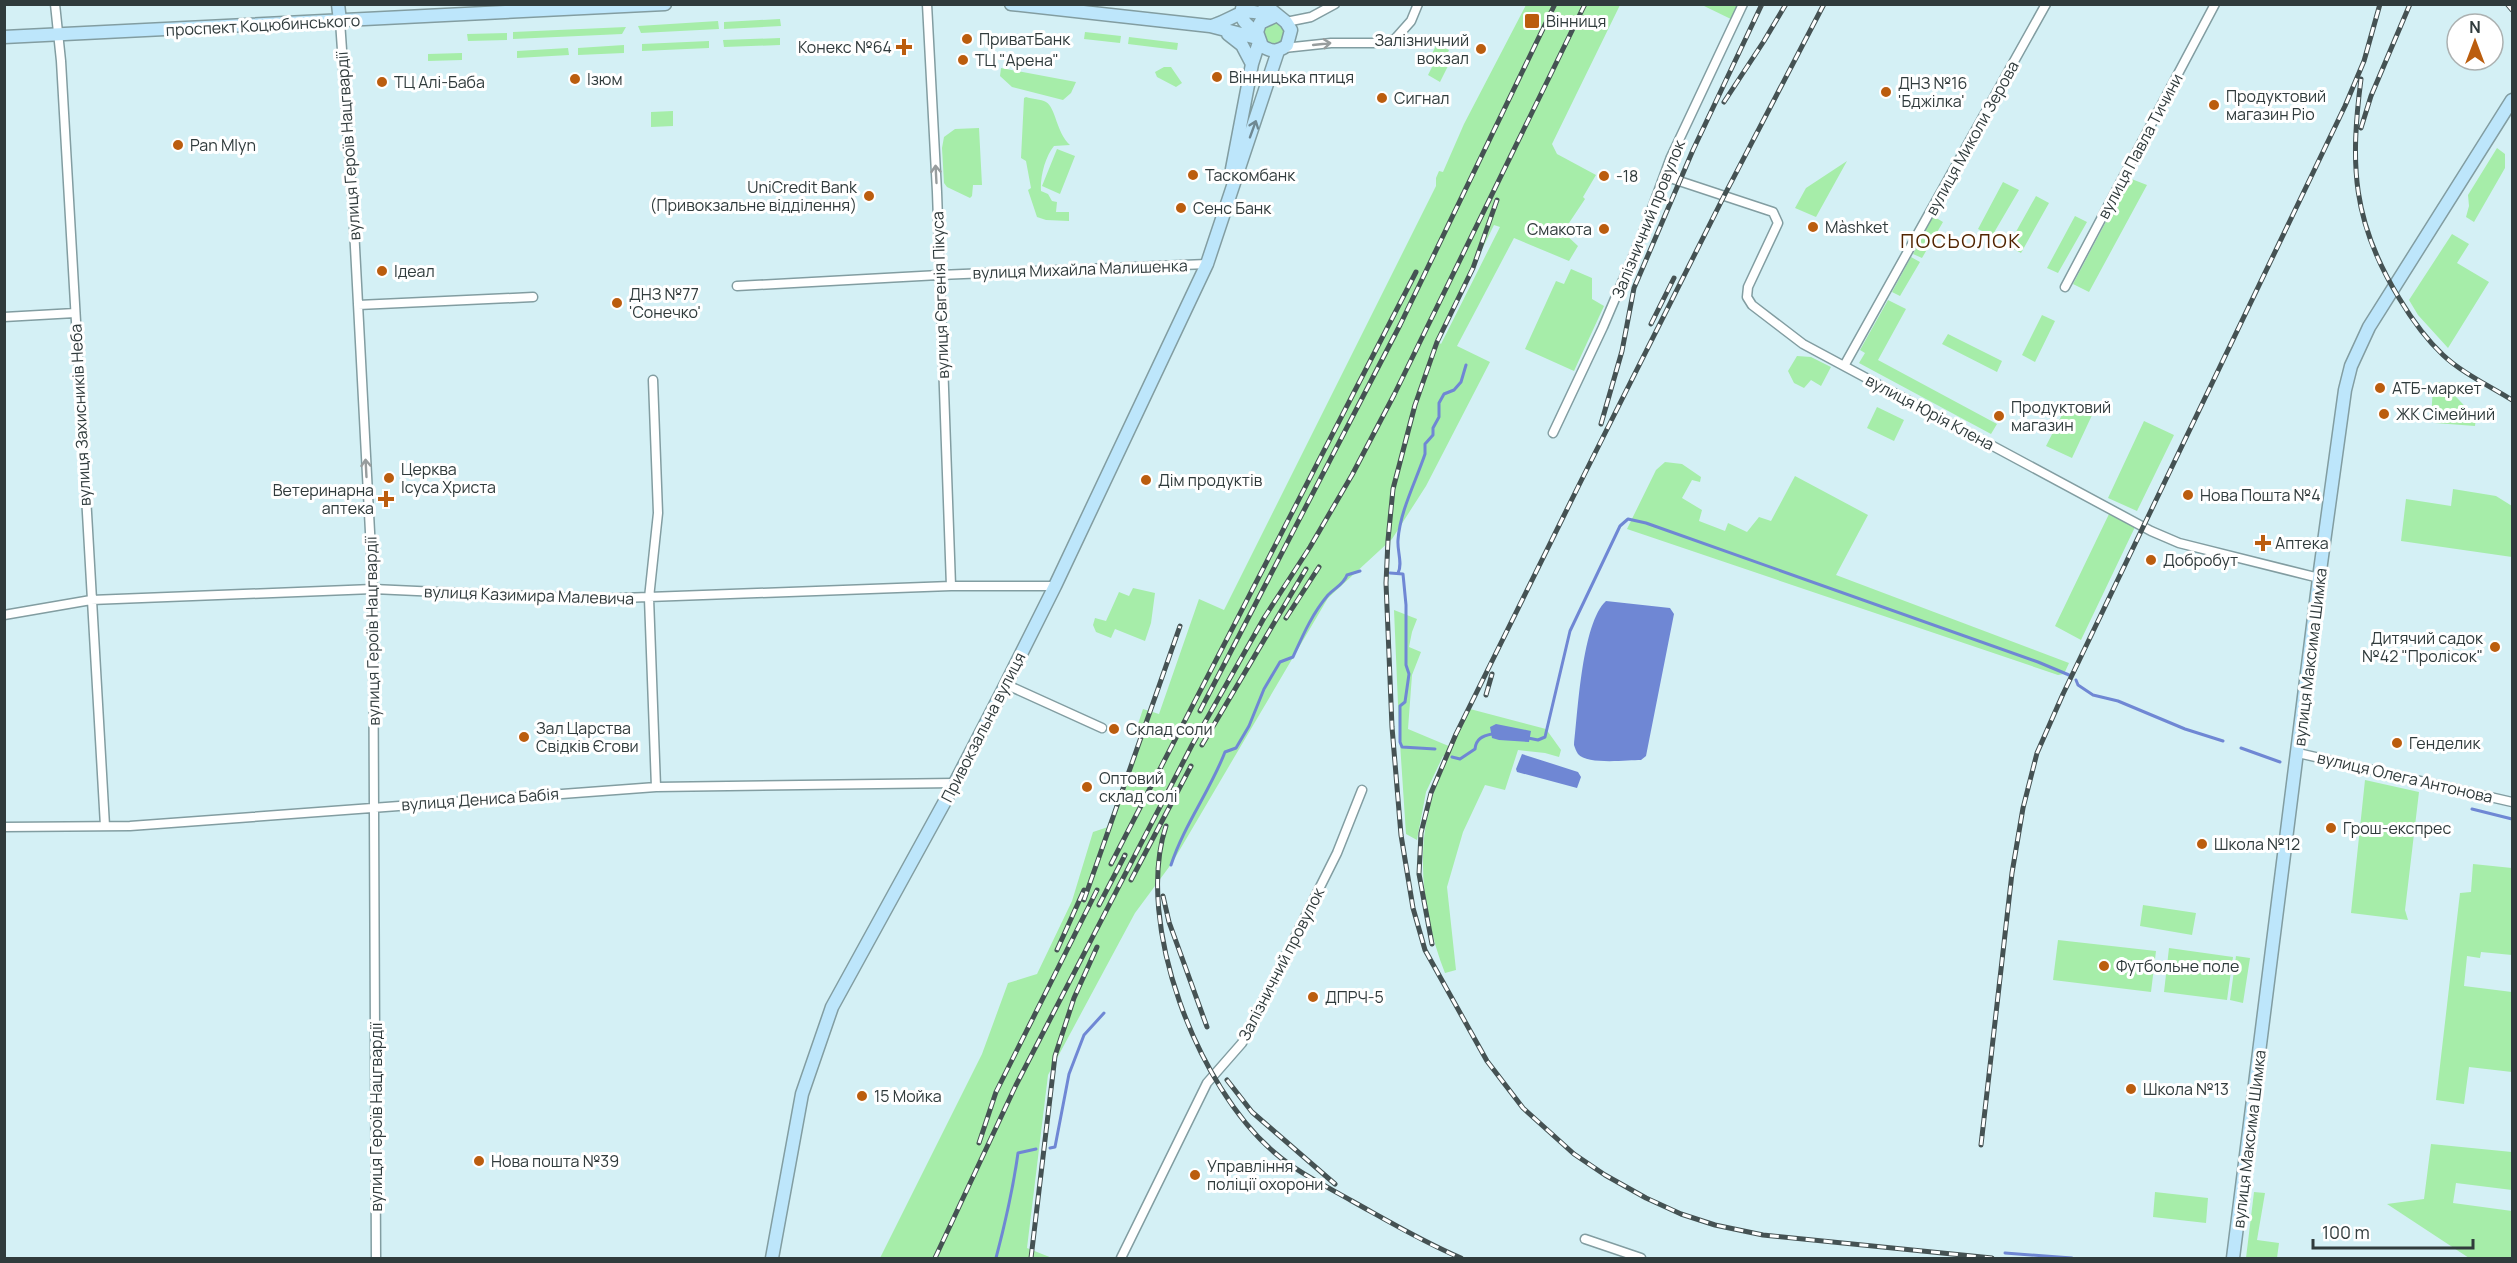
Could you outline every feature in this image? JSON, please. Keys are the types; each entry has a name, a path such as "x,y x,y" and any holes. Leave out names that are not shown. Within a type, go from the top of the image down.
{"main road":[{"name":"вулиця Героїв Нацгвардії","path":"338,4 340,21"},
{"name":"проспект Коцюбинського","path":"4,38 665,4"},
{"path":"1011,4 1210,26 1258,38"},
{"path":"1225,203 1281,49 1291,35 1280,19 1264,4"},
{"path":"1210,26 1226,21 1242,8 1280,19"},
{"path":"1242,8 1244,22 1267,50 1281,49"},
{"path":"1225,203 1260,23 1280,19"},
{"path":"1210,26 1234,37 1242,45 1252,64"},
{"name":"вулиця Максима Шимка","path":"2233,1258 2345,390 2351,366 2369,327 2512,100"},
{"name":"Привокзальна вулиця","path":"772,1258 802,1094 832,1006 955,783 1055,586 1207,264 1225,203"}],"street":[{"name":"вулиця Захисників Неба","path":"55,4 105,826"},
{"name":"вулиця Євгенія Пікуса","path":"927,4 937,192 951,586"},
{"path":"1280,19 1311,17 1335,4"},
{"path":"1281,49 1331,43 1373,43 1395,39 1411,21 1418,4"},
{"name":"Залізничний провулок","path":"1553,433 1603,327 1664,176 1743,4"},
{"name":"вулиця Миколи Зерова","path":"1844,366 2046,4"},
{"name":"вулиця Павла Тичини","path":"2065,287 2215,4"},
{"name":"вулиця Героїв Нацгвардії","path":"340,21 358,305 372,589 376,1258"},
{"name":"вулиця Юрія Клена","path":"1664,176 1773,212 1778,223 1748,287 1747,297 1752,305 1803,344 2151,531 2179,543 2319,578"},
{"name":"вулиця Михайла Малишенка","path":"737,286 939,274 1207,264"},
{"path":"358,305 533,297"},
{"path":"4,316 75,314"},
{"path":"653,380 658,513 650,598 656,787"},
{"name":"вулиця Казимира Малевича","path":"4,615 91,600 372,589 594,599 951,586 1055,586"},
{"path":"1005,684 1102,728"},
{"name":"вулиця Олега Антонова","path":"2298,753 2512,802"},
{"name":"вулиця Дениса Бабія","path":"4,827 105,826 656,787 955,783"},
{"name":"Залізничний провулок","path":"1121,1258 1207,1083 1242,1043 1337,853 1362,790"},
{"path":"1585,1239 1641,1258"}],"green space":[{"path":"1526,5 1620,5 1552,144 1557,154 1596,175 1583,197 1585,199 1563,232 1578,246 1569,261 1514,238 1457,346 1490,362 1426,486 1392,539 1328,598 1172,863 1135,913 1048,1075 1027,1248 1052,1258 880,1258 982,1054 1008,983 1037,974 1072,901 1093,832 1108,827 1117,798 1146,731 1137,727 1143,709 1159,714 1199,599 1224,610 1436,186 1439,171 1443,172 1464,124","holes":["1494,225 1500,227 1441,344 1437,341"]},
{"path":"1702,5 1743,5 1735,21"},
{"path":"780,19 781,26 724,29 724,22"},
{"path":"718,21 719,29 641,33 638,26"},
{"path":"1274,23 1282,26 1285,34 1282,42 1274,45 1266,42 1263,34 1266,26"},
{"path":"626,27 622,34 513,39 513,32"},
{"path":"1085,32 1121,36 1120,43 1084,39"},
{"path":"507,33 507,40 468,41 467,34"},
{"path":"1129,37 1178,43 1177,50 1128,44"},
{"path":"780,38 780,45 724,47 723,40"},
{"path":"709,41 709,48 642,51 642,44"},
{"path":"1437,44 1449,50 1445,59 1449,64 1440,82 1428,75 1432,67 1428,61"},
{"path":"624,45 624,53 578,55 578,48"},
{"path":"568,48 569,55 517,58 517,51"},
{"path":"462,53 462,60 428,61 428,54"},
{"path":"1164,67 1171,67 1182,83 1176,87 1157,77 1155,72"},
{"path":"1001,68 1076,82 1071,93 1063,100 1012,87 1000,76"},
{"path":"1024,98 1044,101 1049,105 1065,140 1070,145 1054,146 1046,161 1041,185 1041,191 1048,194 1052,201 1057,202 1056,212 1069,212 1069,221 1046,220 1037,217 1028,190 1031,188 1026,161 1021,158"},
{"path":"673,111 673,126 651,127 651,112"},
{"path":"979,128 982,185 973,185 970,198 947,187 944,183 942,148 944,137 955,129"},
{"path":"2497,148 2505,154 2505,168 2474,222 2466,217 2469,206 2468,195"},
{"path":"1057,149 1075,156 1060,194 1042,186"},
{"path":"1847,161 1816,217 1795,208 1806,188"},
{"path":"2129,178 2147,185 2089,292 2073,284"},
{"path":"2003,182 2019,190 1992,236 1978,229"},
{"path":"2036,196 2049,203 2021,253 2008,246"},
{"path":"1933,216 1943,222 1922,258 1913,254"},
{"path":"2075,216 2087,222 2058,273 2047,268"},
{"path":"2452,234 2469,244 2457,263 2489,282 2448,348 2418,315 2409,300"},
{"path":"1911,257 1920,262 1900,296 1892,292"},
{"path":"1571,269 1592,278 1592,299 1604,306 1574,371 1525,349 1556,281 1564,284"},
{"path":"1888,300 1906,309 1878,360 1997,424 1991,434 1859,363 1865,353 1860,350"},
{"path":"2042,315 2055,321 2035,362 2022,355"},
{"path":"1948,334 2002,361 1997,372 1942,344"},
{"path":"1797,356 1811,357 1831,367 1821,386 1811,380 1804,388 1794,383 1788,371"},
{"path":"2438,382 2443,383 2476,418 2475,426 2435,423 2431,419 2433,386"},
{"path":"2069,401 2093,413 2072,458 2046,446"},
{"path":"1877,407 1904,420 1894,441 1867,428"},
{"path":"2144,421 2174,435 2137,511 2108,498"},
{"path":"1665,462 1682,464 1701,477 1700,482 1692,480 1682,498 1702,510 1699,521 1725,531 1728,523 1747,532 1759,517 1771,521 1795,476 1868,515 1836,575 2069,663 2064,674 2058,675 1627,529 1656,470"},
{"path":"2453,489 2496,496 2512,506 2512,557 2401,541 2406,499 2451,506"},
{"path":"2109,514 2135,527 2081,640 2055,626"},
{"path":"1133,588 1155,593 1151,623 1145,641 1115,629 1111,638 1096,632 1093,625 1095,618 1106,621 1119,592 1129,596"},
{"path":"1394,610 1417,619 1409,647 1421,652 1412,675 1408,729 1451,747 1470,709 1546,729 1561,750 1559,757 1518,750 1505,790 1485,785 1463,832 1447,887 1456,970 1445,973 1431,929 1423,860 1428,814 1448,758 1443,756 1426,792 1417,840 1406,834"},
{"path":"2365,780 2419,792 2405,910 2408,920 2351,913"},
{"path":"2473,864 2512,868 2512,955 2481,952 2480,958 2467,956 2464,986 2512,992 2512,1072 2469,1067 2464,1104 2436,1100 2460,893 2471,892"},
{"path":"2143,905 2196,913 2192,935 2140,926"},
{"name":"Футбольне поле","path":"2058,940 2156,951 2151,992 2053,980"},
{"path":"2169,948 2233,957 2227,1000 2164,992"},
{"path":"2236,956 2250,958 2243,1003 2230,1000"},
{"path":"2431,1144 2512,1152 2512,1190 2456,1183 2453,1203 2512,1211 2512,1258 2469,1258 2387,1204 2424,1199"},
{"path":"2155,1192 2208,1198 2206,1223 2153,1217"},
{"path":"2254,1192 2265,1193 2257,1240 2279,1243 2277,1258 2246,1258"}],"water":[{"path":"1606,601 1670,608 1674,614 1646,756 1641,760 1590,760 1578,754 1574,745 1586,647 1591,628"},
{"path":"1496,724 1531,731 1529,742 1492,738 1490,727"},
{"path":"1522,754 1578,772 1581,777 1577,788 1517,772"}],"waterway":[{"path":"1398,573 1400,566 1399,529 1425,454 1425,444 1433,435 1433,428 1439,417 1439,403 1444,394 1454,390 1461,382 1466,365"},
{"path":"1528,738 1538,740 1545,737 1570,631 1620,526 1628,519 1646,523 2069,675"},
{"path":"1171,865 1176,850 1225,752 1236,748 1249,726 1264,689 1280,662 1293,657 1313,617 1328,595 1342,583 1347,575 1360,571"},
{"path":"1390,573 1403,574 1406,605 1406,665 1409,674 1405,702 1400,706 1400,742 1402,747 1435,749"},
{"path":"2076,680 2078,685 2093,695 2118,701 2185,729 2223,741"},
{"path":"1452,757 1460,759 1475,749 1480,738 1492,734"},
{"path":"2241,748 2280,762"},
{"path":"2472,809 2512,819"},
{"path":"1050,1148 1055,1147 1069,1074 1084,1035 1104,1013"},
{"path":"996,1258 1018,1153 1036,1149"},
{"path":"2005,1253 2072,1258"}],"railway":[{"path":"1200,711 1400,325 1555,4"},
{"path":"935,1258 1016,1085 1192,745 1264,618 1310,547 1352,475 1394,395 1585,4"},
{"path":"1601,424 1622,351 1634,288 1693,150 1762,4"},
{"path":"1724,102 1786,4"},
{"path":"1432,944 1419,874 1421,833 1431,793 1456,734 1579,485 1724,196 1824,4"},
{"path":"1981,1145 2012,873 2023,808 2037,753 2063,694 2345,106 2364,61 2380,4"},
{"path":"2361,128 2371,96 2410,4"},
{"path":"2507,4 2512,10"},
{"path":"2361,79 2356,139 2358,192 2363,218 2383,270 2409,313 2437,349 2459,368 2512,400"},
{"path":"1497,200 1473,268 1437,342 1415,405 1393,489 1388,540 1386,583 1392,727 1401,835 1413,908 1425,950 1487,1061 1523,1108 1574,1154 1646,1198 1681,1214 1715,1225 1763,1235 1992,1258"},
{"path":"1111,864 1416,272"},
{"path":"1651,324 1674,278"},
{"path":"1286,618 1319,567"},
{"path":"1202,745 1306,569"},
{"path":"1084,900 1180,626"},
{"path":"1486,695 1492,674"},
{"path":"1131,880 1191,766"},
{"path":"1166,826 1158,866 1159,909 1166,955 1180,1002 1198,1047 1221,1088 1247,1124 1275,1153 1293,1167 1406,1231 1461,1258"},
{"path":"1099,905 1125,855"},
{"path":"1057,950 1084,890"},
{"path":"979,1143 996,1092 1097,890"},
{"path":"1163,896 1169,922 1207,1027"},
{"path":"1031,1258 1055,1056 1074,998 1097,947"},
{"path":"1227,1080 1252,1112 1335,1184"}],"place":[{"name":"Вінниця","path":"1532,21"},
{"name":"ПриватБанк","path":"967,39"},
{"name":"Конекс №64","path":"904,47"},
{"name":"Залізничний вокзал","path":"1481,49"},
{"name":"ТЦ \"Арена\"","path":"963,60"},
{"name":"Вінницька птиця","path":"1217,77"},
{"name":"Ізюм","path":"575,79"},
{"name":"ТЦ Алі-Баба","path":"382,82"},
{"name":"ДНЗ №16 'Бджілка'","path":"1886,92"},
{"name":"Сигнал","path":"1382,98"},
{"name":"Продуктовий магазин Ріо","path":"2214,105"},
{"name":"Pan Mlyn","path":"178,145"},
{"name":"Таскомбанк","path":"1193,175"},
{"name":"-18","path":"1604,176"},
{"name":"UniCredit Bank (Привокзальне відділення)","path":"869,196"},
{"name":"Сенс Банк","path":"1181,208"},
{"name":"Màshket","path":"1813,227"},
{"name":"Смакота","path":"1604,229"},
{"name":"Ідеал","path":"382,271"},
{"name":"ДНЗ №77 'Сонечко'","path":"617,303"},
{"name":"АТБ-маркет","path":"2380,388"},
{"name":"ЖК Сімейний","path":"2384,414"},
{"name":"Продуктовий магазин","path":"1999,416"},
{"name":"Церква Ісуса Христа","path":"389,478"},
{"name":"Дім продуктів","path":"1146,480"},
{"name":"Нова Пошта №4","path":"2188,495"},
{"name":"Ветеринарна аптека","path":"386,499"},
{"name":"Аптека","path":"2263,543"},
{"name":"Добробут","path":"2151,560"},
{"name":"Дитячий садок №42 \"Пролісок\"","path":"2495,647"},
{"name":"Склад соли","path":"1114,729"},
{"name":"Зал Царства Свідків Єгови","path":"524,737"},
{"name":"Генделик","path":"2397,743"},
{"name":"Оптовий склад солі","path":"1087,787"},
{"name":"Грош-експрес","path":"2331,828"},
{"name":"Школа №12","path":"2202,844"},
{"name":"Футбольне поле","path":"2104,966"},
{"name":"ДПРЧ-5","path":"1313,997"},
{"name":"Школа №13","path":"2131,1089"},
{"name":"15 Мойка","path":"862,1096"},
{"name":"Нова пошта №39","path":"479,1161"},
{"name":"Управління поліції охорони","path":"1195,1175"}],"district":[{"name":"ПОСЬОЛОК","path":"1961,241"}]}
